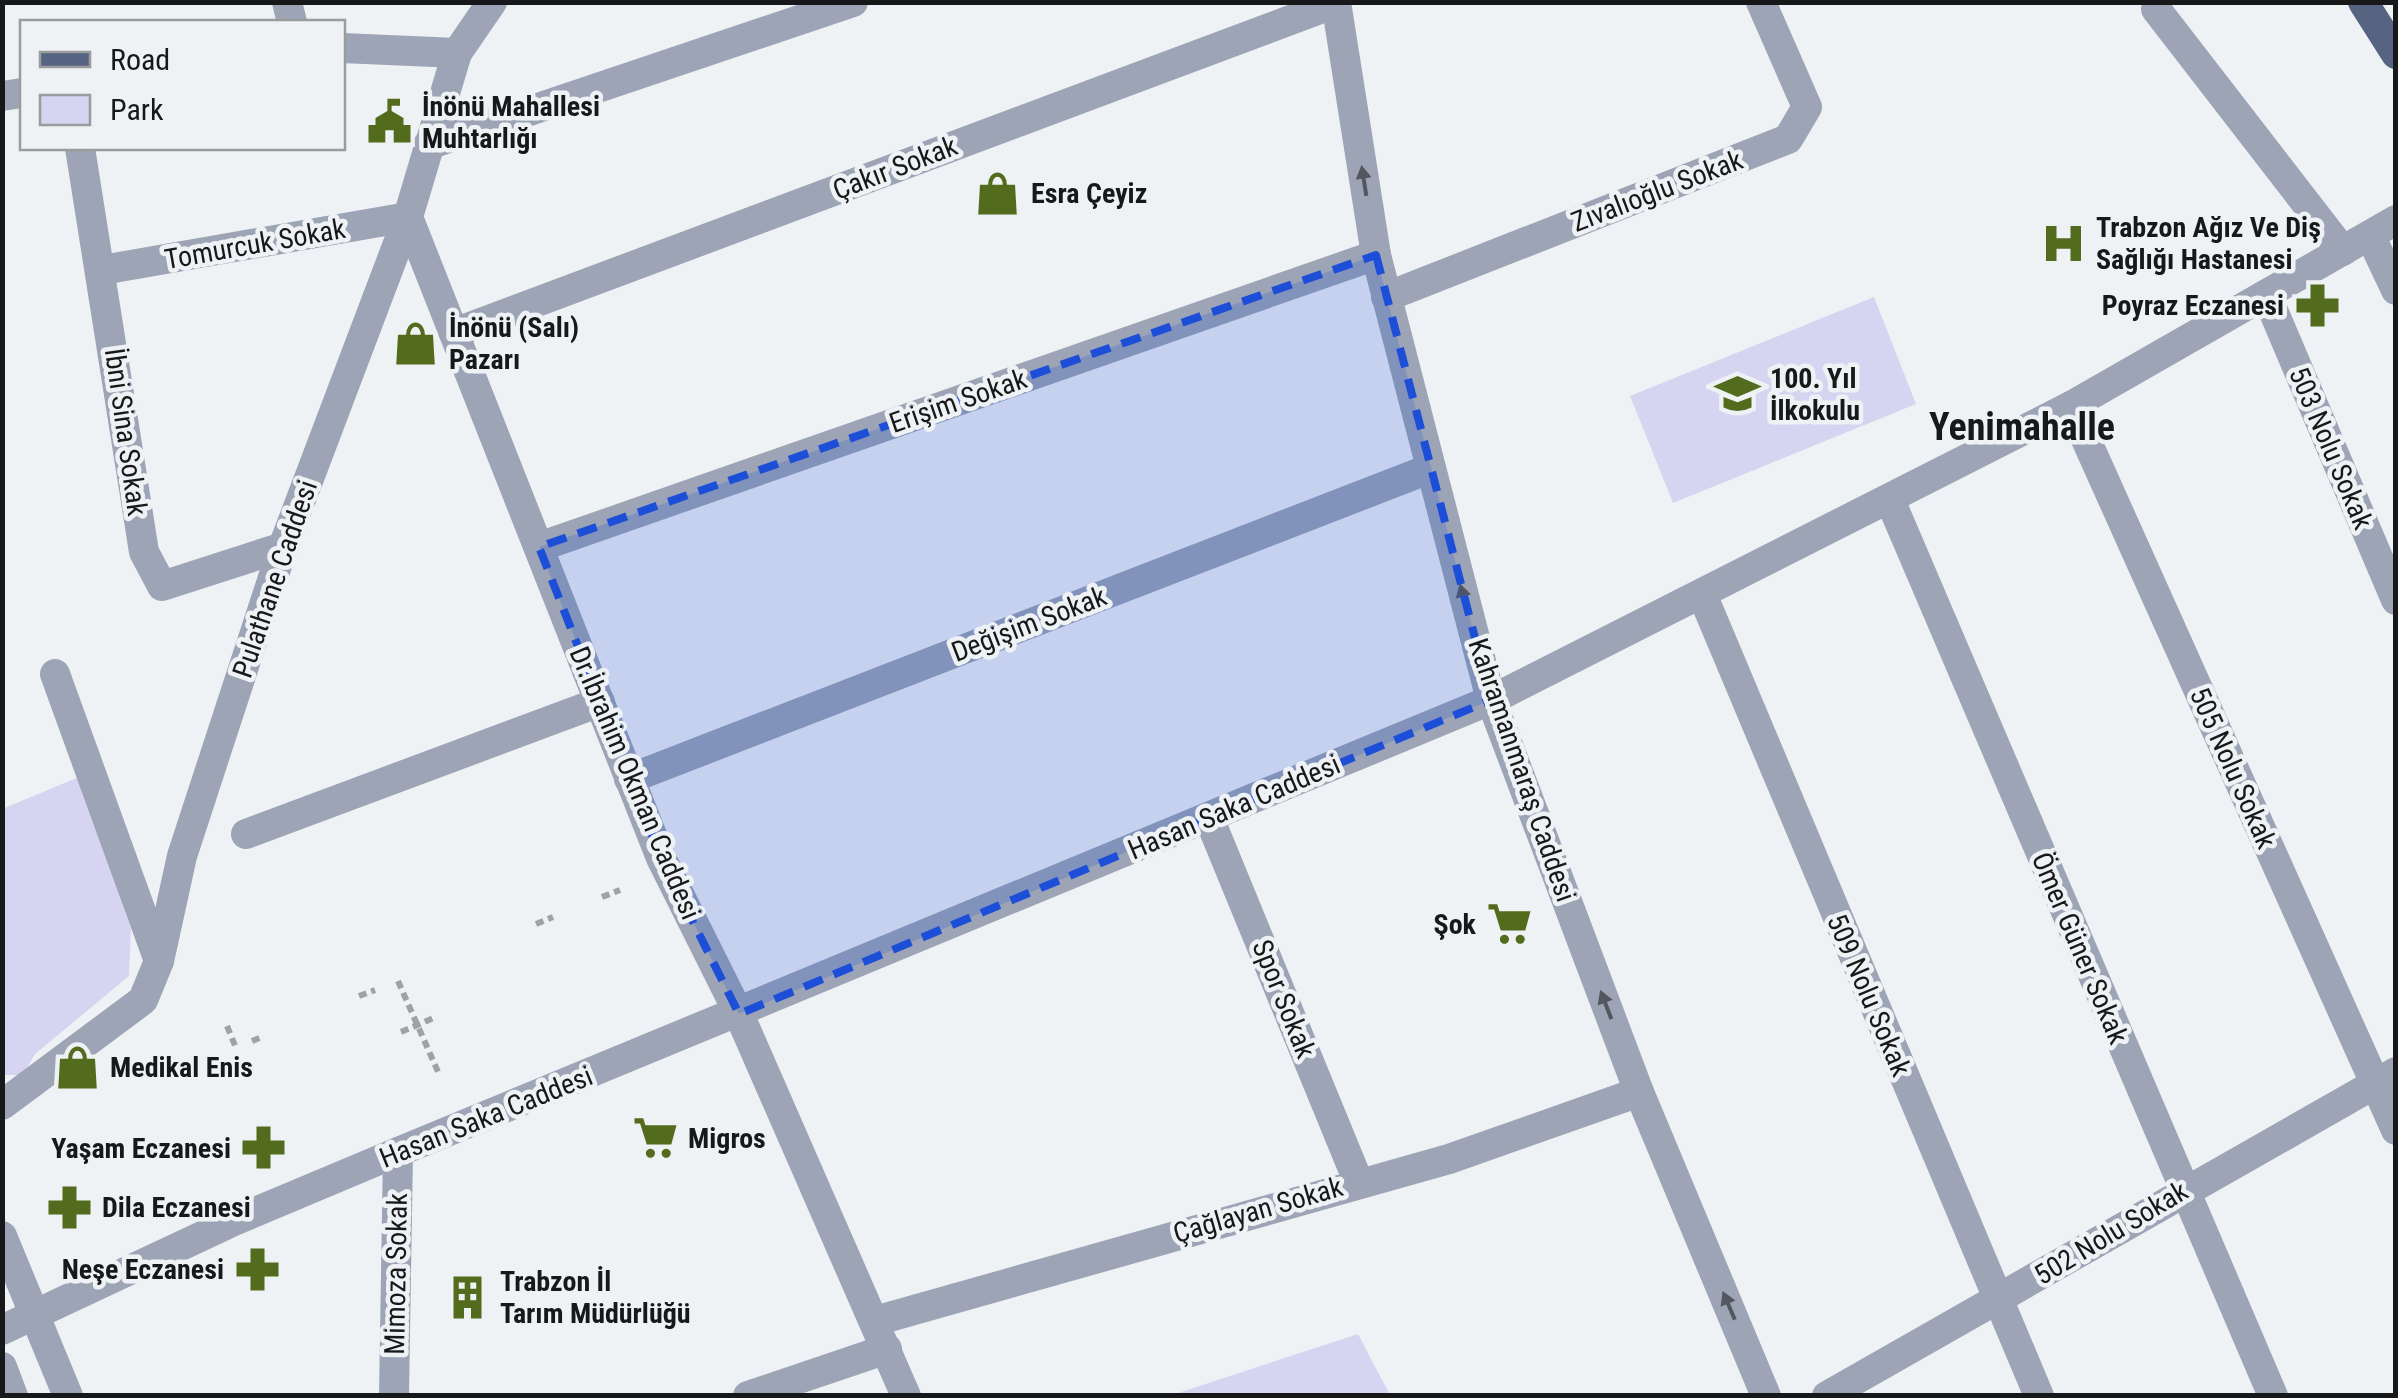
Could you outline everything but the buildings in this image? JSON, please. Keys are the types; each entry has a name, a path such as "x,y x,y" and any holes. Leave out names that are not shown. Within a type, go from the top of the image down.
{"main road":[{"path":"2363,2 2396,54"}],"street":[{"name":"Pulathane Caddesi","path":"2,1105 143,1000 158,962 182,856 284,547 408,217 457,53 492,2"},
{"path":"428,145 854,2"},
{"name":"Zıvalıoğlu Sokak","path":"1386,297 1788,139 1806,107 1762,2"},
{"name":"Kahramanmaraş Caddesi","path":"1336,3 1376,255 1492,700 1639,1092 1766,1396"},
{"name":"Çakır Sokak","path":"454,333 1336,3"},
{"path":"2156,9 2343,251"},
{"path":"345,48 457,53"},
{"name":"İbni Sina Sokak","path":"80,150 144,552 162,586 284,547"},
{"name":"Dr.İbrahim Okman Caddesi","path":"408,217 661,858 739,1014 906,1396"},
{"name":"Tomurcuk Sokak","path":"102,270 408,217"},
{"path":"2383,228 2396,290"},
{"name":"Hasan Saka Caddesi","path":"2,1330 234,1221 1492,700 2071,406 2383,228"},
{"name":"Erişim Sokak","path":"539,547 1376,255"},
{"name":"503 Nolu Sokak","path":"2267,296 2396,600"},
{"name":"505 Nolu Sokak","path":"2071,406 2385,1078 2396,1130"},
{"name":"Değişim Sokak","path":"630,778 1429,469"},
{"name":"Ömer Güner Sokak","path":"1890,500 2272,1396"},
{"name":"509 Nolu Sokak","path":"1702,594 2039,1396"},
{"path":"56,674 158,962"},
{"path":"246,834 600,702"},
{"name":"Spor Sokak","path":"1209,818 1358,1181"},
{"name":"502 Nolu Sokak","path":"1827,1396 1997,1301 2182,1190 2385,1078"},
{"name":"Çağlayan Sokak","path":"875,1321 1358,1181 1449,1159 1639,1092"},
{"name":"Mimoza Sokak","path":"394,1396 398,1152"},
{"path":"2,1236 68,1396"},
{"path":"748,1396 887,1349"},
{"path":"2,1367 13,1396"}],"path":[{"path":"602,898 620,890"},
{"path":"536,924 554,917"},
{"path":"398,981 438,1074"},
{"path":"360,996 375,990"},
{"path":"401,1032 436,1017"},
{"path":"227,1026 236,1048"},
{"path":"252,1042 262,1037"}],"highlighted area":[{"path":"1376,255 1491,700 739,1014 661,858 539,547"}],"green space":[{"path":"1874,297 1916,404 1673,503 1630,396"},
{"path":"79,777 131,929 129,976 35,1054 23,1075 3,1075 2,809"},
{"path":"1358,1334 1390,1395 1172,1395"}],"place":[{"name":"İnönü Mahallesi Muhtarlığı","path":"389,122"},
{"name":"Esra Çeyiz","path":"998,193"},
{"name":"Trabzon Ağız Ve Diş Sağlığı Hastanesi","path":"2063,243"},
{"name":"Poyraz Eczanesi","path":"2317,305"},
{"name":"İnönü (Salı) Pazarı","path":"416,343"},
{"name":"100. Yıl İlkokulu","path":"1737,394"},
{"name":"Şok","path":"1509,924"},
{"name":"Medikal Enis","path":"77,1067"},
{"name":"Migros","path":"655,1138"},
{"name":"Yaşam Eczanesi","path":"264,1148"},
{"name":"Dila Eczanesi","path":"69,1207"},
{"name":"Neşe Eczanesi","path":"257,1269"},
{"name":"Trabzon İl Tarım Müdürlüğü","path":"467,1297"}],"district":[{"name":"Yenimahalle","path":"2022,427"}]}
